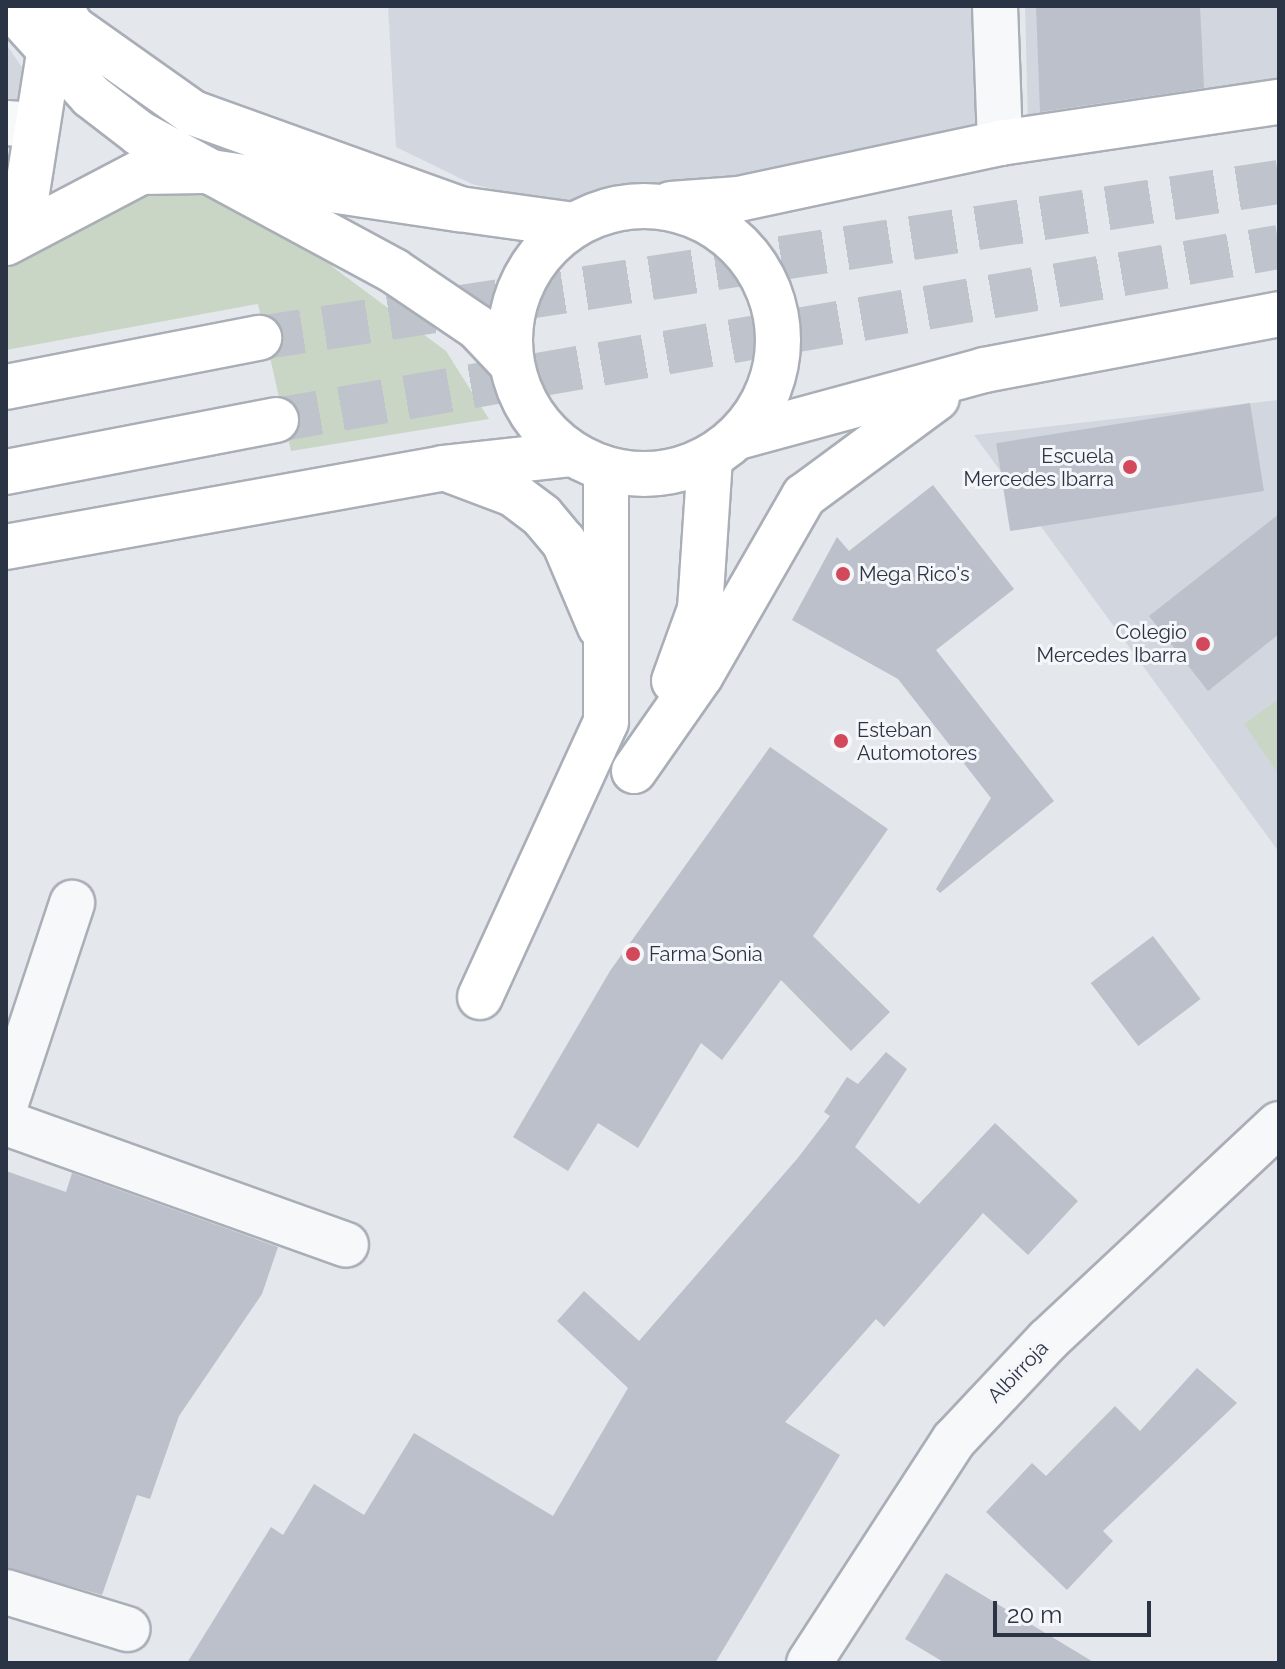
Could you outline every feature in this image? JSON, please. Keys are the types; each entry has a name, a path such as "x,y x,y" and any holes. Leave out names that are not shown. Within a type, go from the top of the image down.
{"main road":[{"path":"10,6 49,53 139,133 414,284 477,327 511,363"},
{"path":"59,6 73,28 193,113 328,168 459,209"},
{"path":"8,241 28,191 20,124 49,53"},
{"path":"480,997 606,722 610,649 588,462 522,399 511,363 521,284 543,251 574,225 611,209 739,199 1000,143 1279,102"},
{"path":"8,241 123,177 204,171 574,225"},
{"path":"650,205 694,214 732,237 761,271 777,314 778,358 765,402 724,448 700,609 634,771 701,675 804,496 885,430 984,370"},
{"path":"6,547 443,468 588,462 676,472 724,448 984,370 1279,314"},
{"path":"6,387 259,338"},
{"path":"6,472 276,420"},
{"path":"443,468 513,494 542,516 564,542 610,649"}],"street":[{"path":"995,6 1000,143"},
{"path":"6,1103 72,903"},
{"path":"6,1123 346,1245"},
{"name":"Albirroja","path":"809,1663 954,1440 1048,1340 1279,1124"},
{"path":"6,1592 127,1629"}],"shaded area":[{"path":"388,6 1012,6 1010,136 560,206 472,184 396,147"},
{"path":"1025,6 1279,6 1279,95 1028,123"},
{"path":"6,44 30,79 16,109 6,107"},
{"name":"Colegio Mercedes Ibarra","path":"1279,400 1279,852 974,435"}],"green space":[{"path":"161,179 271,204 334,268 446,351 489,419 291,451 258,304 6,350 6,250"},
{"path":"1279,699 1279,775 1244,724"}],"building":[{"path":"1036,6 1200,6 1204,88 1040,112"},
{"name":"Escuela Mercedes Ibarra","path":"1250,403 1264,491 1010,531 996,443"},
{"path":"933,485 1014,589 936,650 1054,801 940,893 936,889 991,798 898,679 792,620 837,537 849,551"},
{"path":"1279,514 1279,634 1208,691 1149,616"},
{"path":"770,747 888,829 813,936 890,1012 851,1051 781,980 722,1060 701,1043 638,1148 598,1123 568,1171 513,1137 610,971"},
{"path":"1153,936 1201,999 1138,1046 1091,983"},
{"path":"886,1052 907,1069 855,1147 919,1204 995,1123 1078,1201 1028,1255 983,1213 884,1327 876,1319 785,1422 840,1455 715,1663 187,1663 271,1527 283,1535 314,1484 364,1515 414,1433 553,1516 628,1388 557,1321 584,1291 639,1341 797,1159 830,1116 824,1112 847,1077 858,1084"},
{"path":"6,1171 66,1192 72,1173 278,1247 262,1294 179,1416 150,1499 137,1495 102,1595 6,1568"},
{"path":"1197,1368 1237,1403 1103,1531 1113,1541 1067,1590 986,1512 1032,1463 1046,1476 1115,1406 1140,1431"},
{"path":"946,1573 1095,1663 945,1663 905,1639"}],"tunnel":[{"path":"259,338 1279,182"},
{"path":"276,420 1279,247"}],"place":[{"name":"Escuela Mercedes Ibarra","path":"1130,467"},
{"name":"Mega Rico's","path":"843,574"},
{"name":"Colegio Mercedes Ibarra","path":"1203,644"},
{"name":"Esteban Automotores","path":"841,741"},
{"name":"Farma Sonia","path":"633,954"}]}
